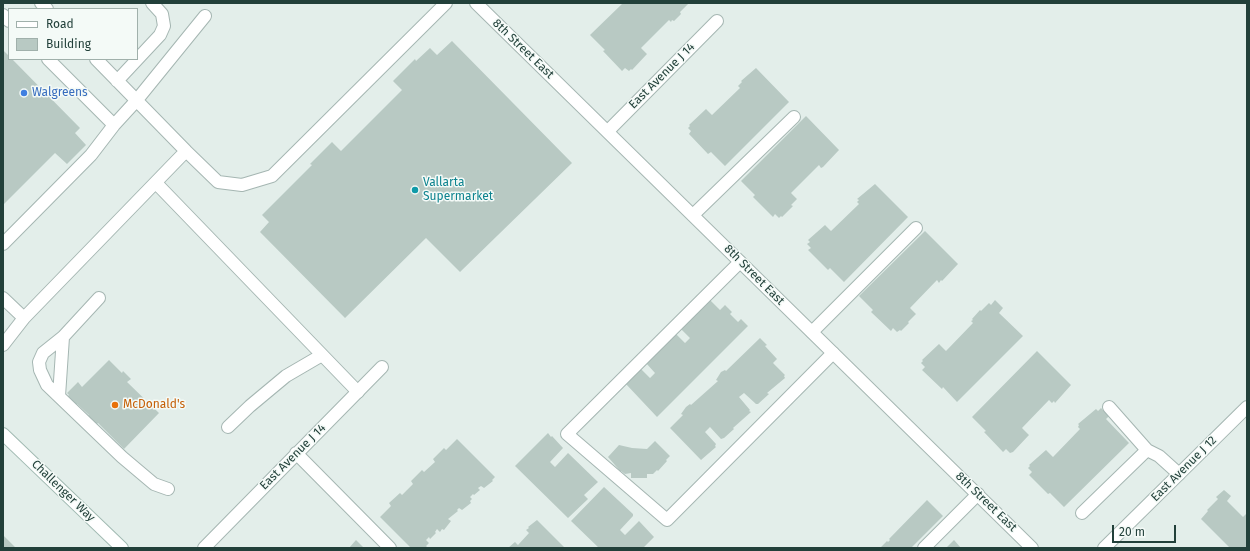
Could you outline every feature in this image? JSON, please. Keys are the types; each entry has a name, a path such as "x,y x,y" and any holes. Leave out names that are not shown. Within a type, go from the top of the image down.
{"street":[{"path":"138,59 160,35 164,26 162,14 152,3"},
{"path":"97,60 218,182 242,185 272,176 446,3"},
{"name":"8th Street East","path":"476,3 1032,548"},
{"path":"3,244 91,156 114,125 136,101 205,16"},
{"name":"East Avenue J 14","path":"608,131 717,21"},
{"path":"49,60 114,125"},
{"path":"117,81 137,60"},
{"path":"693,215 794,117"},
{"path":"3,345 24,318 186,151"},
{"path":"156,183 358,392"},
{"path":"812,332 916,228"},
{"path":"740,262 567,434 667,520 833,353"},
{"path":"3,298 24,318"},
{"path":"99,298 63,337 43,353 39,362 40,370 48,385 122,458 154,484 168,489"},
{"path":"59,396 63,337"},
{"path":"228,427 250,406 286,376 322,355"},
{"name":"East Avenue J 14","path":"204,548 382,367"},
{"path":"1109,407 1147,450 1159,456 1179,474"},
{"name":"East Avenue J 12","path":"1104,548 1247,407"},
{"name":"Challenger Way","path":"3,434 122,548"},
{"path":"1082,513 1147,450"},
{"path":"296,453 390,548"},
{"path":"924,548 978,494"}],"building":[{"path":"623,3 689,3 674,21 672,20 671,22 669,20 641,48 647,54 632,70 631,69 629,71 625,68 622,71 603,51 605,50 590,35"},
{"name":"Vallarta Supermarket","path":"452,41 572,163 460,272 426,238 345,318 260,232 269,222 262,215 312,165 310,164 332,142 341,151 402,90 393,81 415,59 416,61 430,48 437,55"},
{"name":"Walgreens","path":"3,50 8,55 8,60 13,60 80,128 75,133 86,145 67,164 55,153 3,205"},
{"path":"756,68 789,102 725,166 711,152 708,154 689,134 691,131 688,128 690,126 689,125 706,109 712,115 740,88 738,86 742,82 741,81"},
{"path":"806,116 839,150 823,167 821,168 819,165 791,193 797,199 791,205 793,206 782,217 781,216 779,218 775,214 773,217 753,197 755,195 741,181"},
{"path":"875,184 908,217 844,282 830,268 828,270 808,250 811,248 807,244 810,242 808,240 825,225 831,231 859,204 857,202 859,200 857,199"},
{"path":"925,231 958,264 942,281 941,280 939,283 937,280 910,308 916,314 901,331 900,330 897,332 893,328 891,331 871,312 873,310 859,296"},
{"path":"709,299 720,310 725,305 732,312 730,314 738,322 741,319 748,326 657,417 625,383 640,368 650,378 655,373 646,363 675,333 685,343 690,338 680,328"},
{"path":"995,300 1003,308 999,313 1023,336 957,402 943,387 942,389 922,370 925,367 921,363 923,361 922,360 939,344 946,351 973,323 971,321 973,320 972,319 980,310 981,311 989,303 991,305"},
{"path":"760,338 777,359 773,363 785,375 785,378 767,393 769,394 758,404 756,404 744,393 739,397 751,412 724,438 721,439 710,427 705,432 716,444 716,447 701,460 670,428 683,415 681,414 686,407 690,404 691,405 718,381 716,380 721,372 726,371"},
{"path":"1037,351 1071,385 1055,403 1054,401 1052,403 1049,400 1022,428 1029,435 1013,452 1010,453 1006,449 1003,452 972,417"},
{"name":"McDonald's","path":"109,360 122,373 123,371 131,379 127,382 159,413 124,449 98,423 94,427 86,418 89,415 77,404 74,406 66,398 69,395 67,393 78,382 82,387"},
{"path":"1101,408 1109,416 1106,419 1129,443 1064,507 1050,493 1048,494 1029,475 1032,472 1028,468 1030,466 1029,465 1046,450 1053,457 1080,429 1078,424 1096,409 1098,411"},
{"path":"548,433 563,448 550,462 555,467 568,453 598,482 584,495 588,499 568,518 515,466"},
{"path":"457,439 495,477 492,480 493,481 484,488 481,486 478,488 480,490 470,497 472,499 470,501 471,503 462,510 459,508 457,510 458,511 448,519 451,521 444,530 442,529 440,532 437,529 435,532 436,533 430,539 429,537 426,540 429,543 426,548 411,548 380,517 391,506 389,503 400,493 402,495 413,484 411,481 422,470 424,472 435,462 433,459 444,448 446,450"},
{"path":"655,441 670,456 658,471 657,470 653,474 647,474 647,478 631,478 631,473 625,474 621,472 608,457 619,445 647,449"},
{"path":"604,487 633,514 633,516 620,530 625,535 639,521 654,537 643,548 599,548 571,521"},
{"path":"1224,490 1231,496 1227,501 1243,517 1247,513 1247,548 1230,548 1201,519 1208,511 1207,510 1218,499 1216,497"},
{"path":"927,500 943,516 911,548 880,548 890,540 889,539"},
{"path":"537,520 565,548 508,548 515,542 518,545 529,533 526,530 529,528 528,527"},
{"path":"3,535 16,548 3,548"},
{"path":"356,540 364,548 349,548"},
{"path":"954,540 961,548 946,548"}],"place":[{"name":"Walgreens","path":"24,93"},
{"name":"Vallarta Supermarket","path":"415,190"},
{"name":"McDonald's","path":"115,405"}]}
